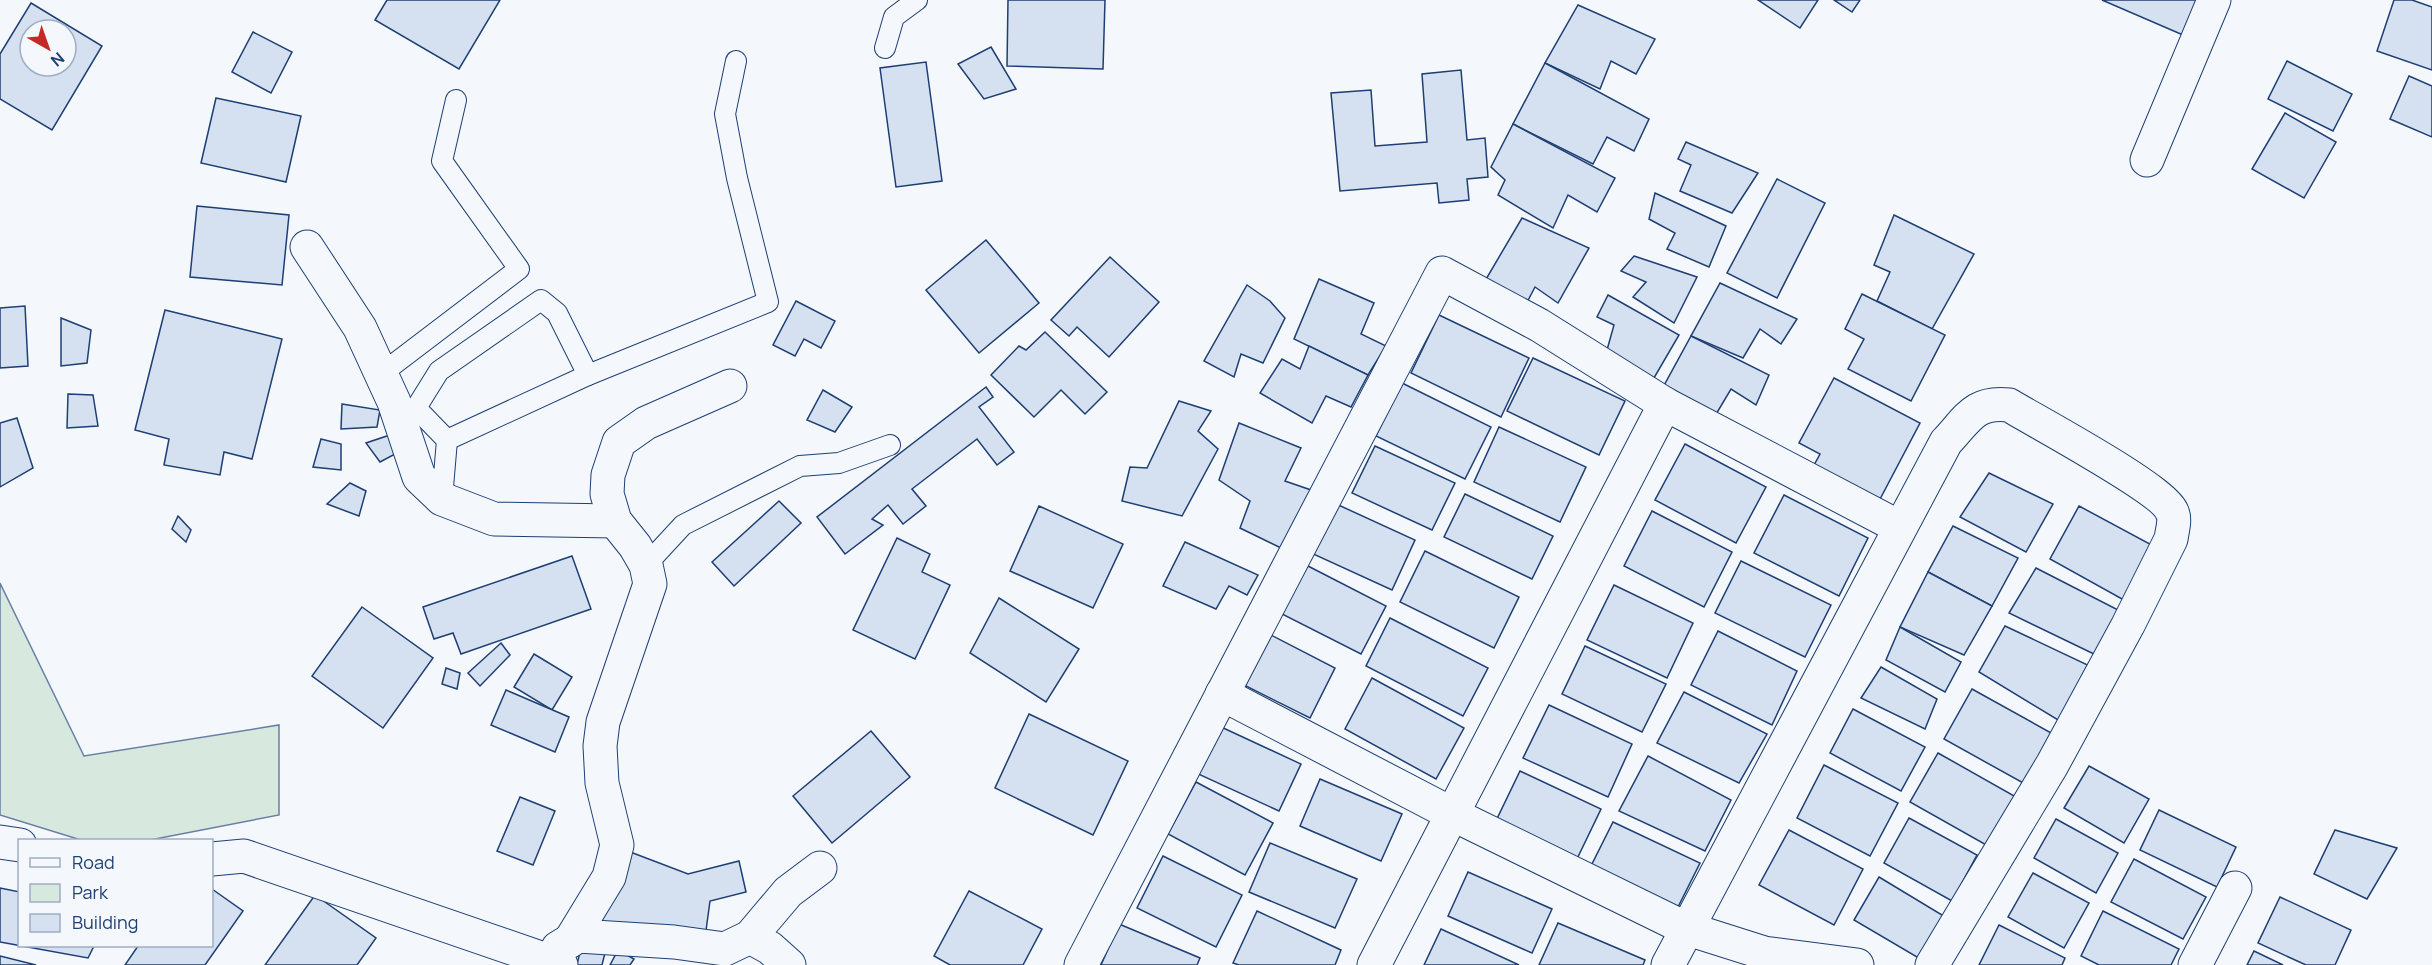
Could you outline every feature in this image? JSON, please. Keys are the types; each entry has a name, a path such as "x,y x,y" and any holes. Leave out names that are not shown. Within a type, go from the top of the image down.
{"street":[{"path":"2147,160 2214,0"},
{"path":"307,247 360,328 394,402 419,477 442,499 494,519 615,520"},
{"path":"1081,965 1442,273 1539,325 1665,404 1899,527"},
{"path":"552,957 609,877 617,845 602,783 600,746 603,722 650,584 646,565 615,520 607,494 608,475 619,442 646,423 730,386"},
{"path":"1374,965 1665,404"},
{"path":"1668,965 1685,928 1946,442 1980,407 1994,404 2009,405 2128,475 2166,503 2173,513 2171,539 2052,765 1932,965"},
{"path":"1222,694 1452,814 1685,928 1764,953 1857,965"},
{"path":"0,842 18,845"},
{"path":"213,859 244,856 552,957"},
{"path":"552,957 578,936 725,949 750,937 788,892 820,868"},
{"path":"2195,965 2235,888"},
{"path":"750,937 770,948 789,965"}],"lane":[{"path":"885,48 894,17 917,0"},
{"path":"447,440 588,375 768,302 737,178 725,114 736,61"},
{"path":"381,374 519,269 442,161 456,100"},
{"path":"442,499 447,440 416,408 440,371 541,300 557,313 588,375"},
{"path":"646,565 683,525 800,466 839,462 890,445"}],"green space":[{"path":"0,583 84,756 279,725 279,815 155,839 78,839 0,815"}],"building":[{"path":"387,0 500,0 459,69 375,20"},
{"path":"1008,0 1105,0 1103,69 1007,66"},
{"path":"1758,0 1818,0 1800,28"},
{"path":"1834,0 1860,0 1852,12"},
{"path":"2102,0 2198,0 2183,35"},
{"path":"2394,0 2412,0 2432,7 2432,70 2377,51"},
{"path":"31,3 56,18 22,18"},
{"path":"1578,5 1655,39 1636,74 1611,61 1600,89 1545,63"},
{"path":"18,24 18,78 78,78 78,31 102,46 52,130 0,99 0,54"},
{"path":"253,32 292,52 271,93 232,72"},
{"path":"991,47 1016,89 984,99 958,64"},
{"path":"2287,61 2352,94 2333,131 2268,99"},
{"path":"926,62 942,181 896,187 880,68"},
{"path":"1545,63 1649,119 1634,151 1607,137 1593,164 1513,124"},
{"path":"1461,70 1467,140 1485,138 1488,177 1467,179 1469,200 1439,203 1437,183 1340,191 1331,93 1371,90 1375,146 1427,142 1422,74"},
{"path":"2409,76 2432,86 2432,137 2390,119"},
{"path":"216,98 301,116 286,182 201,163"},
{"path":"2285,113 2336,142 2304,198 2252,169"},
{"path":"1513,124 1615,178 1597,212 1568,195 1553,228 1498,195 1505,180 1491,167"},
{"path":"1686,142 1758,173 1732,213 1680,191 1691,165 1678,159"},
{"path":"1777,179 1825,203 1777,298 1727,273"},
{"path":"1655,193 1726,226 1709,267 1667,249 1675,233 1649,219"},
{"path":"197,206 289,215 282,285 190,277"},
{"path":"1894,215 1974,254 1932,329 1877,301 1890,272 1874,265"},
{"path":"1522,218 1589,248 1558,303 1535,287 1524,308 1482,286"},
{"path":"986,240 1039,303 979,353 926,290"},
{"path":"1634,256 1697,277 1674,323 1633,297 1646,282 1621,271"},
{"path":"1110,257 1159,302 1109,357 1077,327 1069,336 1051,320"},
{"path":"1319,279 1374,303 1361,334 1386,346 1368,375 1294,339"},
{"path":"1720,283 1797,319 1781,344 1760,329 1743,358 1691,336"},
{"path":"1247,285 1270,301 1285,318 1263,363 1241,354 1234,377 1204,361"},
{"path":"1862,294 1945,335 1911,401 1848,369 1864,339 1845,329"},
{"path":"1608,295 1679,335 1654,378 1607,350 1614,325 1597,317"},
{"path":"796,301 835,321 821,348 804,339 795,356 773,345"},
{"path":"25,306 28,366 0,368 0,308"},
{"path":"165,310 282,339 252,459 224,452 220,475 164,465 169,439 135,430"},
{"path":"1439,315 1529,358 1501,417 1411,373"},
{"path":"61,318 91,330 87,363 61,366"},
{"path":"1045,332 1107,392 1085,414 1061,390 1034,417 991,375 1019,346 1026,350"},
{"path":"1691,336 1769,375 1756,405 1731,389 1715,416 1661,391"},
{"path":"1309,346 1368,375 1351,407 1326,396 1312,423 1260,393 1282,359 1300,369"},
{"path":"1533,358 1625,401 1599,455 1507,411"},
{"path":"1834,378 1920,423 1879,501 1813,467 1820,454 1799,443"},
{"path":"1402,383 1491,427 1465,479 1376,436"},
{"path":"986,387 993,397 979,407 1014,452 997,465 977,439 912,489 926,506 903,524 888,505 872,519 883,525 845,554 817,517"},
{"path":"823,390 852,407 835,432 807,420"},
{"path":"68,394 93,395 98,426 67,428"},
{"path":"1179,401 1211,411 1198,431 1218,449 1182,516 1122,501 1130,467 1147,468"},
{"path":"342,404 380,410 377,427 341,429"},
{"path":"17,418 33,468 0,487 0,423"},
{"path":"1239,423 1301,448 1285,481 1311,490 1281,548 1240,528 1250,501 1219,480"},
{"path":"1499,427 1586,467 1560,522 1474,482"},
{"path":"390,435 399,452 380,462 366,443"},
{"path":"321,439 341,444 341,470 313,467"},
{"path":"1685,444 1766,487 1736,543 1655,500"},
{"path":"1375,446 1455,483 1432,530 1352,493"},
{"path":"1989,473 2053,504 2026,552 1960,517"},
{"path":"350,483 366,491 359,516 327,504"},
{"path":"1465,494 1553,536 1532,579 1444,537"},
{"path":"1784,495 1868,538 1839,596 1754,553"},
{"path":"779,501 801,523 734,586 712,562"},
{"path":"1334,503 1415,540 1392,590 1311,553"},
{"path":"1039,506 1123,544 1093,608 1010,571"},
{"path":"2079,506 2161,550 2131,604 2050,559"},
{"path":"1652,511 1732,552 1704,607 1624,566"},
{"path":"178,516 191,530 186,542 172,529"},
{"path":"1953,526 2018,558 1992,606 1928,572"},
{"path":"897,538 930,554 922,572 950,585 915,659 853,630"},
{"path":"1185,542 1258,575 1247,595 1229,586 1216,609 1163,586"},
{"path":"1425,551 1519,597 1494,648 1400,602"},
{"path":"572,556 591,609 461,654 453,633 434,639 423,607"},
{"path":"1741,561 1831,605 1805,657 1715,613"},
{"path":"1306,565 1386,606 1361,654 1280,613"},
{"path":"2036,568 2124,613 2096,655 2009,613"},
{"path":"1928,572 1992,606 1964,655 1900,627"},
{"path":"1614,585 1693,623 1667,678 1587,640"},
{"path":"999,598 1079,649 1046,702 970,653"},
{"path":"362,607 433,658 383,728 312,676"},
{"path":"1390,618 1488,668 1463,716 1366,666"},
{"path":"2005,626 2094,668 2063,723 1979,672"},
{"path":"1900,627 1961,662 1945,692 1886,660"},
{"path":"1718,631 1797,671 1772,725 1691,685"},
{"path":"1269,634 1335,668 1310,718 1244,685"},
{"path":"501,643 510,655 480,686 468,673"},
{"path":"1585,646 1666,684 1642,732 1562,694"},
{"path":"534,654 572,677 552,710 514,687"},
{"path":"1881,667 1937,699 1925,729 1861,698"},
{"path":"446,668 460,673 457,689 442,684"},
{"path":"1372,678 1464,728 1436,779 1345,729"},
{"path":"1972,689 2053,734 2025,784 1944,739"},
{"path":"506,690 569,717 555,752 491,725"},
{"path":"1684,692 1767,734 1739,783 1657,743"},
{"path":"1549,705 1632,744 1608,797 1523,758"},
{"path":"1853,709 1925,747 1901,791 1830,753"},
{"path":"1029,714 1128,761 1093,835 995,788"},
{"path":"1219,726 1301,764 1279,811 1196,773"},
{"path":"871,731 910,777 832,843 793,796"},
{"path":"1938,753 2016,797 1988,846 1910,802"},
{"path":"1648,756 1731,800 1705,851 1619,811"},
{"path":"1824,765 1898,803 1870,856 1797,818"},
{"path":"2089,766 2149,799 2124,843 2064,808"},
{"path":"1520,771 1601,809 1575,863 1494,825"},
{"path":"1320,779 1402,814 1381,861 1300,826"},
{"path":"1196,782 1273,823 1245,875 1168,834"},
{"path":"520,797 555,811 533,865 497,851"},
{"path":"2159,810 2236,847 2217,887 2140,850"},
{"path":"1909,818 1977,855 1952,901 1884,863"},
{"path":"2056,819 2118,853 2096,893 2034,858"},
{"path":"1613,822 1700,863 1676,911 1590,868"},
{"path":"1789,830 1863,869 1834,925 1759,885"},
{"path":"2335,830 2397,848 2367,899 2314,874"},
{"path":"1270,843 1357,879 1335,928 1249,892"},
{"path":"625,850 688,874 739,861 746,892 710,901 705,938 597,926"},
{"path":"1163,856 1242,895 1216,947 1137,908"},
{"path":"2134,859 2206,897 2183,939 2111,902"},
{"path":"1468,872 1552,909 1532,953 1448,916"},
{"path":"2033,873 2089,903 2064,948 2008,917"},
{"path":"1879,877 1947,918 1922,960 1854,920"},
{"path":"0,888 18,892 18,946 0,942"},
{"path":"213,890 243,911 205,965 125,965 137,947 213,947"},
{"path":"969,891 1042,929 1023,965 950,965 934,956"},
{"path":"315,895 376,938 357,965 265,965"},
{"path":"2280,897 2351,930 2335,965 2306,965 2258,943"},
{"path":"1257,911 1341,950 1335,965 1239,965 1233,963"},
{"path":"2103,911 2179,949 2171,965 2099,965 2081,956"},
{"path":"1558,923 1645,960 1643,965 1539,965"},
{"path":"1119,924 1200,958 1197,965 1101,965"},
{"path":"1999,925 2065,958 2062,965 1979,965"},
{"path":"1441,929 1519,965 1424,965"},
{"path":"28,947 94,947 88,958"},
{"path":"581,947 605,953 602,965 577,965"},
{"path":"618,950 634,959 630,965 610,965"},
{"path":"2254,951 2283,965 2247,965"},
{"path":"0,956 36,965 0,965"}]}
